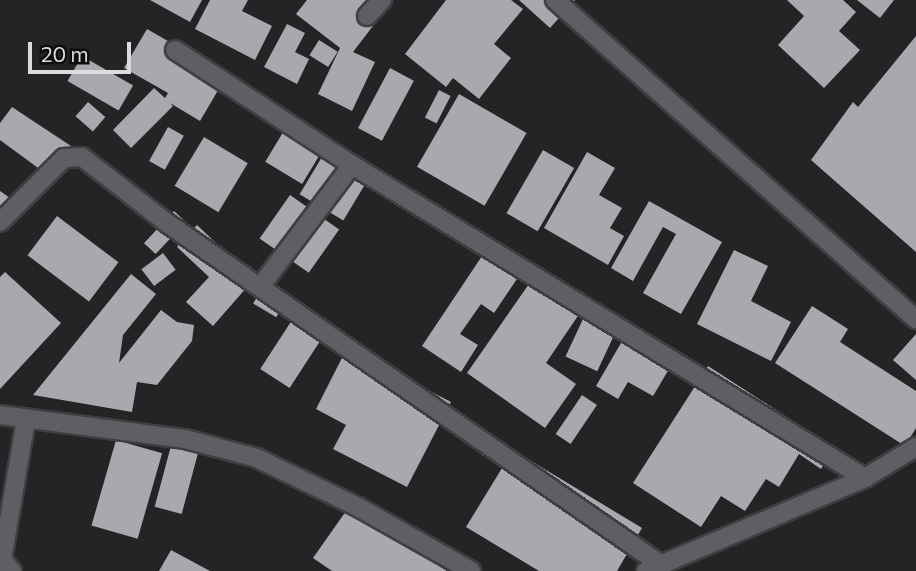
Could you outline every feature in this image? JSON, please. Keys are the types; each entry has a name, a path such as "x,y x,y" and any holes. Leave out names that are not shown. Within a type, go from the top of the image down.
{"street":[{"path":"368,16 382,0"},
{"path":"555,0 916,319"},
{"path":"175,50 352,165 865,478"},
{"path":"0,222 64,158 74,155 653,568 865,478 916,447"},
{"path":"260,287 352,165"},
{"path":"0,415 185,439 257,458 358,507 471,571"},
{"path":"5,564 26,419"}],"building":[{"path":"150,0 202,0 190,22"},
{"path":"210,0 248,0 242,11 272,26 255,60 195,29"},
{"path":"307,0 373,0 386,9 353,52 375,62 352,111 318,94 340,48 296,14"},
{"path":"446,0 511,0 523,9 494,44 511,58 479,99 453,78 446,87 405,54"},
{"path":"519,0 575,0 550,28"},
{"path":"787,0 843,0 856,12 839,31 860,50 824,88 778,45 804,16"},
{"path":"857,0 894,0 880,18"},
{"path":"287,24 305,33 295,52 309,59 297,84 264,67"},
{"path":"147,29 227,75 200,121 170,103 173,106 131,148 113,130 154,88 165,98 168,93 124,68"},
{"path":"916,36 916,252 811,160 853,102 858,107"},
{"path":"319,40 338,52 328,67 309,55"},
{"path":"82,56 133,86 119,111 68,81"},
{"path":"390,68 414,81 382,141 358,128"},
{"path":"439,90 451,96 437,124 425,118"},
{"path":"459,94 527,133 485,206 417,167"},
{"path":"88,102 105,117 93,131 76,116"},
{"path":"12,107 71,146 49,176 0,140 0,123"},
{"path":"291,119 328,141 302,184 265,162"},
{"path":"168,127 184,136 165,170 149,161"},
{"path":"204,137 248,163 218,212 175,186"},
{"path":"331,142 375,168 343,221 300,194"},
{"path":"543,150 574,168 538,231 506,213"},
{"path":"587,152 615,168 599,195 622,208 610,228 624,236 608,265 544,228"},
{"path":"0,191 20,205 0,232"},
{"path":"290,195 339,229 309,273 260,238"},
{"path":"649,201 722,242 681,314 643,293 676,234 663,227 633,281 611,268"},
{"path":"174,211 186,222 156,254 144,243"},
{"path":"57,216 118,262 89,301 28,255"},
{"path":"197,225 254,279 213,326 186,302 209,277 177,247"},
{"path":"490,244 525,267 494,313 481,304 460,334 478,345 461,372 422,346"},
{"path":"734,250 768,266 751,301 791,322 771,361 697,324"},
{"path":"163,253 176,270 154,286 141,269"},
{"path":"538,271 586,304 546,363 576,384 545,428 467,373"},
{"path":"5,272 61,323 0,389 0,277"},
{"path":"131,274 156,294 123,335 119,363 161,310 177,322 194,325 192,341 157,385 137,382 132,412 33,395"},
{"path":"266,282 289,296 276,317 253,303"},
{"path":"590,304 622,319 597,371 565,357"},
{"path":"812,306 848,329 840,342 916,391 916,428 905,446 775,363"},
{"path":"294,317 323,336 290,388 260,369"},
{"path":"628,331 675,359 653,396 628,382 618,399 596,386"},
{"path":"916,334 916,380 893,360"},
{"path":"347,348 451,402 407,487 333,449 346,425 316,409"},
{"path":"708,366 835,448 821,469 799,454 779,487 766,479 745,511 721,496 701,527 633,483"},
{"path":"582,395 597,405 571,444 556,434"},
{"path":"116,440 162,453 138,539 91,526"},
{"path":"172,442 199,449 182,514 155,507"},
{"path":"513,450 642,528 617,571 539,571 466,527"},
{"path":"351,504 447,571 332,571 313,558"},
{"path":"171,550 210,571 159,571"}]}
